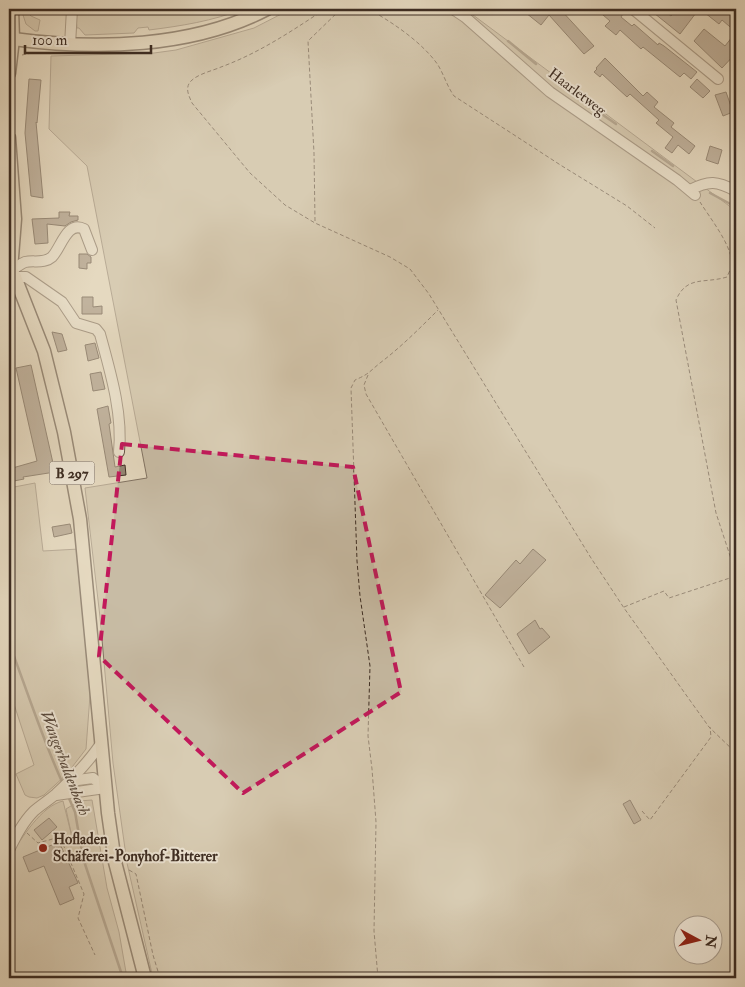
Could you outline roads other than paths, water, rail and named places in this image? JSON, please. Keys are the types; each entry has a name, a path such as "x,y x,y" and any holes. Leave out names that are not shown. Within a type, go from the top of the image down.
{"main road":[{"path":"9,73 13,40 12,9"},
{"path":"13,40 86,46 154,41 193,35 229,25 267,9"},
{"path":"9,138 14,203 12,271"},
{"path":"10,222 14,203"},
{"name":"B 297","path":"12,271 44,351 64,432 80,519 100,745 115,862 145,978"}],"street":[{"path":"70,45 72,9"},
{"name":"Haarletweg","path":"453,9 465,17 550,92 692,193 705,183 711,182 736,192"},
{"path":"633,9 718,78"},
{"path":"12,271 25,262 45,260 52,257 70,230 75,228 84,229 92,250"},
{"path":"12,271 26,276 62,302 76,323 96,329 100,334 116,406 120,439 119,452"},
{"path":"9,850 21,828 34,812 54,796 65,784 77,777 100,745"},
{"path":"77,777 93,778 105,788"},
{"path":"54,796 105,788"}],"waterway":[{"path":"508,41 536,64"},
{"path":"603,115 616,124"},
{"path":"652,151 673,166"},
{"path":"710,193 736,207"},
{"name":"Wangerhaldenbach","path":"9,643 41,732 63,784"},
{"name":"Wangerhaldenbach","path":"68,796 75,812 83,858 123,978"}],"place":[{"name":"Hofladen Schäferei-Ponyhof-Bitterer","path":"43,848"}]}
